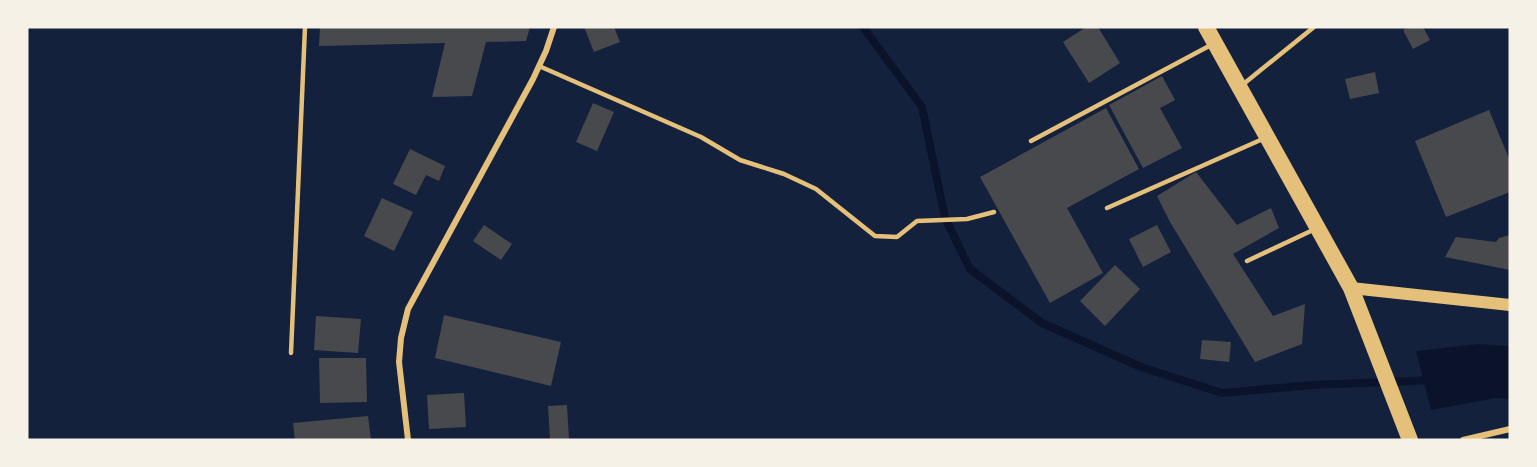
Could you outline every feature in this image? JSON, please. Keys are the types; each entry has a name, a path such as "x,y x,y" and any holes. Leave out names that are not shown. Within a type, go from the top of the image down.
{"highway":[{"path":"1206,27 1351,288 1410,440"}],"main road":[{"path":"1351,288 1510,305"}],"street":[{"path":"408,440 399,362 401,338 408,309 539,66 553,35 554,27"},
{"path":"1463,440 1510,429"}],"lane":[{"path":"291,353 305,27"},
{"path":"1240,87 1314,27"},
{"path":"1031,141 1215,42"},
{"path":"539,66 701,136 740,160 784,174 816,189 875,236 897,237 917,221 967,219 994,212"},
{"path":"1107,208 1268,136"},
{"path":"1247,261 1318,228"}],"water":[{"path":"1478,344 1510,346 1510,399 1496,398 1431,410 1416,351"}],"building":[{"path":"320,27 530,27 526,41 486,42 472,96 432,97 445,43 319,46"},
{"path":"584,27 614,27 620,42 594,52"},
{"path":"1086,27 1098,27 1120,63 1089,83 1063,42"},
{"path":"1409,27 1423,27 1430,40 1413,49 1403,30"},
{"path":"1375,72 1379,93 1350,99 1345,79"},
{"path":"1162,76 1175,100 1160,108 1182,148 1143,168 1109,105"},
{"path":"593,103 614,112 597,151 576,142"},
{"path":"1106,108 1139,169 1067,208 1103,273 1050,303 980,177"},
{"path":"1489,110 1510,161 1510,192 1446,217 1415,141"},
{"path":"410,149 445,166 439,181 426,175 416,195 393,184"},
{"path":"1196,172 1237,225 1271,208 1279,228 1233,254 1273,316 1305,304 1302,344 1255,362 1170,222 1157,196"},
{"path":"382,198 413,212 394,251 364,236"},
{"path":"484,225 512,244 501,260 473,241"},
{"path":"1157,225 1171,252 1143,267 1129,239"},
{"path":"1510,235 1510,270 1445,257 1456,237 1496,242 1499,238"},
{"path":"1115,265 1140,289 1105,326 1080,301"},
{"path":"444,315 561,342 551,386 435,358"},
{"path":"316,316 361,319 358,353 314,350"},
{"path":"1202,340 1231,342 1229,362 1200,359"},
{"path":"319,358 366,358 367,402 320,403"},
{"path":"464,393 466,427 429,429 427,395"},
{"path":"567,405 569,440 550,440 548,406"},
{"path":"368,416 371,440 295,440 293,423"}],"waterway":[{"path":"863,27 922,107 945,218 970,269 1042,323 1141,367 1222,393 1313,385 1435,380"}]}
